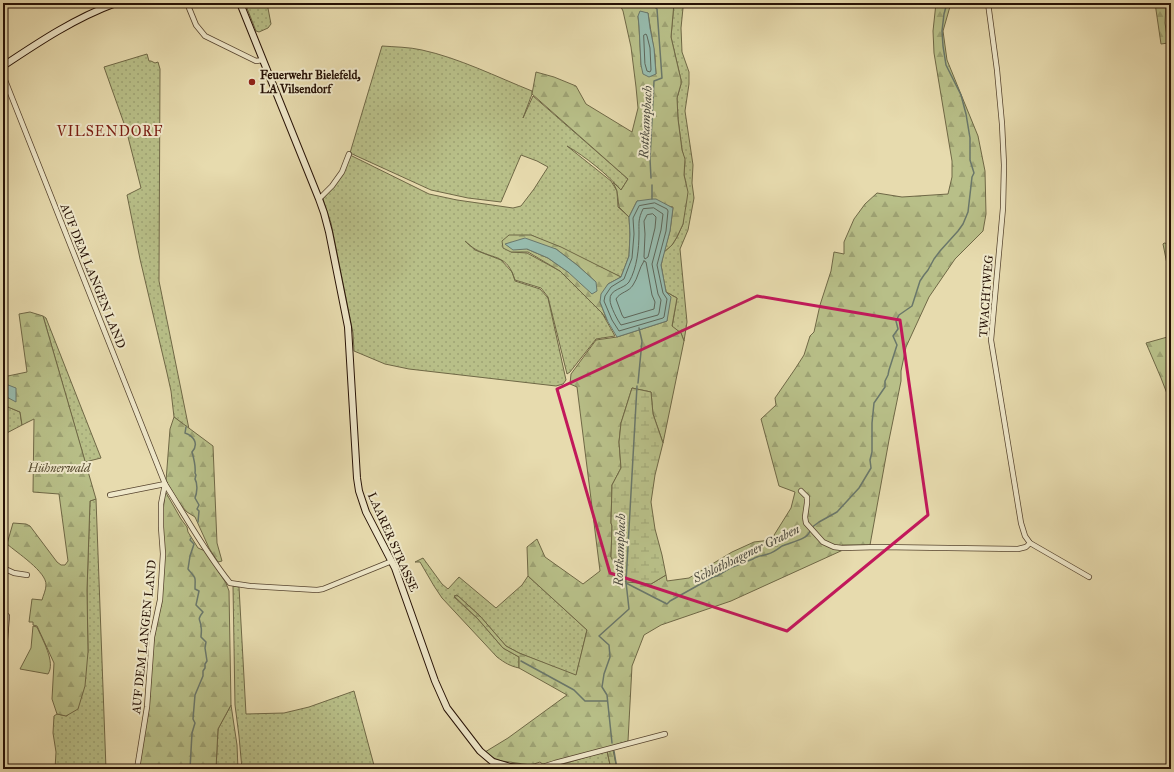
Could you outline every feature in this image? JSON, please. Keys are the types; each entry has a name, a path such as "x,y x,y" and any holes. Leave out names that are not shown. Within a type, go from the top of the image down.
{"street":[{"path":"3,66 68,24 97,10 116,3"},
{"path":"187,3 196,25 204,36 256,61 263,60"},
{"name":"LAARER STRASSE","path":"240,3 319,199 329,232 348,327 352,373 355,454 358,484 366,512 392,561 435,680 447,708 480,751 493,762 510,767 533,769"},
{"name":"TWACHTWEG","path":"988,3 997,70 1004,165 1003,208 991,340 1021,523 1025,536 1030,543"},
{"name":"AUF DEM LANGEN LAND","path":"3,75 165,484 216,564 230,583 250,586 317,590 324,589 392,561"},
{"path":"319,199 332,186 342,172 349,154"},
{"path":"110,495 165,484"},
{"name":"AUF DEM LANGEN LAND","path":"137,769 147,708 152,637 160,600 162,554 161,504 165,484"},
{"path":"801,491 807,497 805,517 806,523 823,542 834,547 1018,549 1026,547 1030,543 1089,577"},
{"path":"3,568 14,573 27,575"},
{"path":"3,615 7,616 5,640 3,645"},
{"path":"536,769 665,734"}],"highlighted area":[{"path":"757,296 900,320 928,515 787,631 610,573 557,389"}],"green space":[{"path":"245,3 267,3 271,24 268,28 259,32 256,31"},
{"path":"619,3 674,3 671,37 681,80 677,98 678,119 682,150 685,159 684,175 688,192 683,224 672,245 664,252 670,231 673,207 637,201 629,217 619,207 617,191 613,182 621,190 628,179 532,94 536,72 554,77 576,86 586,104 632,132 638,108 631,47 623,11","holes":["648,13 655,57 656,74 641,65 638,16"]},
{"path":"674,3 685,3 681,28 682,52 689,72 689,84 685,111 693,165 692,183 694,198 688,230 680,249 687,322 684,341 681,333 672,327 677,298 666,292 661,265 664,252 672,245 683,224 686,185 684,174 685,162 678,119 677,98 681,80 671,37"},
{"path":"936,3 951,3 943,31 947,60 978,136 985,171 986,214 983,231 955,259 929,297 906,347 870,545 842,545 843,550 731,601 661,625 644,635 632,666 628,741 546,769 540,762 531,765 502,761 491,757 485,752 508,738 567,695 519,668 519,657 503,648 478,619 454,596 457,595 480,616 506,646 519,653 576,675 587,630 528,576 527,547 537,539 545,557 583,584 600,571 577,387 570,384 571,374 596,340 617,337 667,321 666,292 677,298 672,326 681,333 684,341 663,443 653,414 651,392 632,388 621,423 619,442 621,468 612,485 611,557 651,584 666,575 667,581 689,578 732,552 754,542 771,540 791,508 795,492 779,486 761,419 776,405 775,398 804,355 810,336 814,332 820,305 831,271 834,252 844,254 844,242 854,219 865,204 877,193 902,197 948,194 952,177 952,161 934,53 933,31"},
{"path":"1155,3 1166,3 1165,23 1168,43 1161,44"},
{"path":"382,46 412,48 436,53 532,91 523,118 533,96 628,179 621,190 596,166 567,146 611,181 617,191 618,207 629,217 629,256 621,277 531,235 511,252 527,253 560,271 602,313 615,336 596,339 567,374 548,297 541,288 515,280 512,273 515,281 540,289 548,298 566,380 563,384 556,386 409,369 385,364 354,351 353,333 331,223 323,199 343,173 350,155 429,194 457,200 513,208 521,206 548,167 521,155 501,202 468,198 431,190 350,153","holes":["469,244 475,249 500,259 508,266 512,272 501,260 475,250"]},
{"path":"147,54 149,61 155,63 158,62 160,69 159,281 189,429 174,417 171,391 140,259 127,195 141,188 126,129 104,67"},
{"path":"509,235 531,235 561,247 621,277 608,284 600,302 607,320 602,313 560,271 528,252 511,252 503,248 502,241","holes":["527,249 556,249 577,265 596,282 568,272 548,258"]},
{"path":"1163,244 1171,244 1171,284"},
{"name":"Hühnerwald","path":"30,312 43,316 96,499 90,501 87,590 88,652 85,686 78,709 66,716 57,714 52,699 54,663 37,626 33,625 33,622 29,622 32,599 42,600 46,587 45,580 36,568 7,544 13,523 26,524 30,526 57,562 61,565 65,565 68,561 59,494 33,492 34,419 22,425 20,412 3,405 3,377 27,372 19,314"},
{"path":"43,316 46,318 101,458 85,462"},
{"path":"1171,336 1171,404 1146,343"},
{"path":"632,388 651,392 653,414 663,443 655,475 651,502 655,529 666,575 651,584 626,582 615,566 611,557 612,485 621,468 619,442 621,423"},
{"path":"3,405 20,412 22,425 3,435"},
{"path":"174,417 213,446 217,543 222,561 218,562 209,548 195,517 187,512 180,504 166,481 170,429"},
{"path":"165,491 198,548 205,551 226,583 229,591 231,705 218,729 216,769 138,769 152,650 161,600 162,524"},
{"path":"96,499 106,769 55,769 56,752 53,733 54,716 57,714 67,716 88,652 87,590 90,501"},
{"path":"423,558 442,584 448,589 459,577 496,608 522,585 528,576 587,630 576,676 519,653 506,646 480,616 457,595 454,597 478,619 503,648 519,657 519,668 508,664 497,657 442,598 420,562 415,562"},
{"path":"233,586 239,587 246,714 284,713 309,707 354,691 375,769 242,769 235,705"},
{"path":"33,626 37,627 47,650 50,663 48,674 20,669 31,648"},
{"path":"231,705 237,745 238,769 216,769 218,729"},
{"path":"613,750 617,769 611,769 607,751"},
{"path":"607,751 611,769 546,769"}],"water":[{"path":"640,11 648,13 654,48 656,74 649,77 643,74 641,65 638,16"},
{"path":"656,199 673,208 670,231 661,265 666,292 671,297 667,321 617,337 608,322 600,302 601,294 608,284 621,277 629,256 629,217 637,201"},
{"path":"525,238 556,249 596,282 597,291 592,294 568,272 548,258 527,249 513,250 505,244"},
{"path":"3,383 16,388 16,402 3,395"}],"waterway":[{"name":"Rottkampbach","path":"650,3 657,9 662,78 654,81 650,159 651,178"},
{"name":"Schlothhagener Graben","path":"811,528 837,512 859,488 871,468 870,460 872,452 874,403 885,387 885,381 897,345 893,336 898,329 896,321 899,315 912,306 920,281 940,251 963,224 968,212 972,177 974,173 970,160 970,138 966,114 961,95 946,65 942,31 947,3"},
{"path":"1170,3 1169,24 1171,41"},
{"name":"Rottkampbach","path":"652,185 652,199"},
{"name":"Rottkampbach","path":"638,383 642,341 639,328"},
{"name":"Rottkampbach","path":"612,743 607,695 602,687 604,674 610,657 609,645 599,636 629,609 626,582 637,386"},
{"path":"186,427 185,433 191,436 195,443 192,452 197,486 195,498 199,505 197,509 199,511 198,522"},
{"name":"Schlothhagener Graben","path":"626,583 667,604 730,568 757,557 772,553 782,546 806,537 810,531"},
{"path":"190,769 192,733 195,723 193,719 195,695 203,676 203,671 207,661 205,648 206,642 201,637 201,624 199,620 203,612 196,605 199,591 195,589 195,578 188,569 194,544 190,540 191,538"},
{"path":"521,661 574,690 585,701 607,701"},
{"name":"Rottkampbach","path":"614,751 617,769"}],"place":[{"name":"Feuerwehr Bielefeld, LA Vilsendorf","path":"252,82"}],"district":[{"name":"VILSENDORF","path":"110,131"}]}
